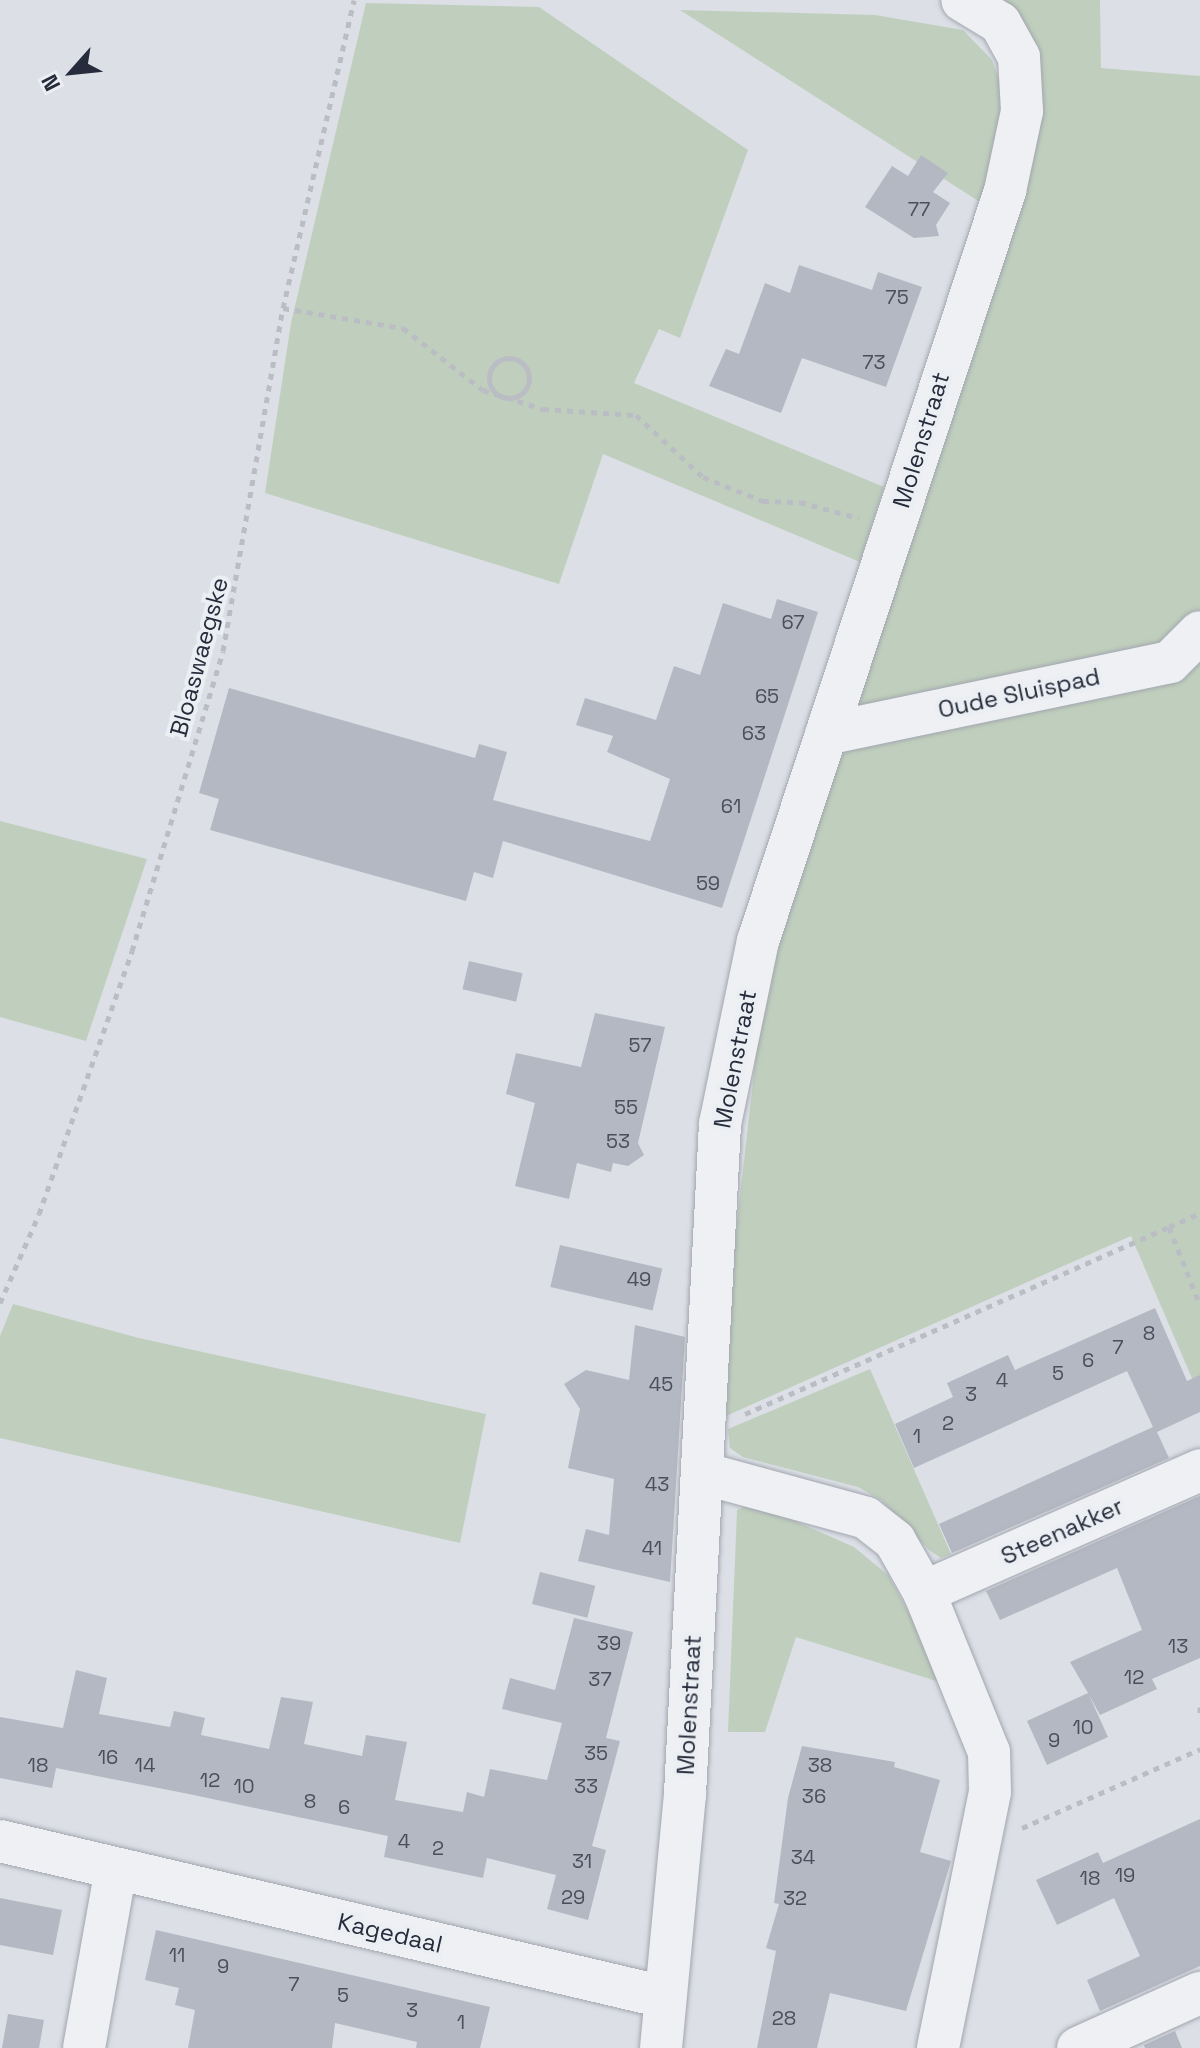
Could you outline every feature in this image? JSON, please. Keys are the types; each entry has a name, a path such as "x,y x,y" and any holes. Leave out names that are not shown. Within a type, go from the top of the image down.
{"street":[{"name":"Molenstraat","path":"661,2048 685,1794 720,1124 758,941 1005,191 1022,111 1019,57 1000,23 962,0"},
{"name":"Oude Sluispad","path":"826,734 1170,662 1200,632"},
{"name":"Steenakker","path":"924,1592 1200,1470"},
{"path":"702,1473 866,1518 895,1541 924,1592 989,1752 990,1792 938,2048"},
{"name":"Kagedaal","path":"0,1841 664,1997"},
{"path":"84,2048 116,1869"},
{"path":"1078,2048 1200,1993"}],"path":[{"name":"Bloaswaegske","path":"0,1303 39,1214 132,951 223,651 283,308 354,0"},
{"path":"283,308 403,328 459,375 503,398 562,412 636,415 703,477 763,501 800,502 894,528"},
{"path":"512,358 525,365 530,379 524,392 503,398 492,389 489,374 497,362 512,358"},
{"path":"705,1431 1200,1213"},
{"path":"1169,1227 1200,1305"},
{"path":"1200,1707 1200,1718"},
{"path":"979,1847 1200,1749"}],"green space":[{"path":"970,0 1100,0 1101,68 1200,76 1200,1397 1131,1236 726,1416 720,1404 726,1322 764,983 1034,160 1036,117"},
{"path":"366,3 539,7 748,150 680,338 659,329 634,383 884,487 860,562 603,454 559,584 265,493 291,323"},
{"path":"680,10 875,15 963,30 992,60 1005,96 998,149 980,202"},
{"path":"0,821 147,859 86,1041 0,1017"},
{"path":"13,1304 139,1338 486,1414 460,1543 0,1438 0,1336"},
{"path":"870,1369 951,1554 941,1558 929,1550 881,1500 858,1487 743,1457 730,1448 728,1429"},
{"path":"754,1503 854,1547 888,1575 949,1685 796,1637 765,1732 728,1732 737,1510"}],"building":[{"path":"921,155 948,173 933,192 950,203 936,225 939,236 914,238 865,207 892,166 908,176"},
{"path":"799,265 872,290 878,272 922,287 886,387 802,358 781,413 709,386 726,349 739,354 765,283 790,293"},
{"path":"777,599 818,612 722,908 503,841 493,878 474,872 466,901 210,830 219,799 199,793 229,688 475,758 479,744 507,752 493,800 650,841 670,779 607,752 613,736 576,725 585,698 656,720 674,666 700,675 723,603 771,619"},
{"path":"469,961 523,973 516,1002 462,989"},
{"path":"595,1013 665,1027 638,1143 644,1155 628,1166 613,1163 611,1172 577,1163 569,1199 515,1186 535,1103 506,1094 516,1053 581,1067"},
{"path":"560,1245 662,1269 653,1311 550,1287"},
{"path":"1155,1308 1187,1381 1200,1375 1200,1412 1157,1432 1169,1458 952,1553 939,1524 1153,1427 1127,1371 914,1468 895,1424 953,1397 947,1383 1008,1355 1015,1370"},
{"path":"635,1325 685,1337 670,1582 578,1561 586,1529 609,1535 614,1479 568,1468 580,1409 564,1384 586,1370 629,1380"},
{"path":"1200,1496 1200,1658 1152,1679 1157,1689 1100,1715 1089,1695 1108,1737 1047,1765 1027,1721 1088,1693 1070,1662 1142,1630 1117,1568 1000,1620 986,1591"},
{"path":"540,1572 595,1586 587,1618 532,1604"},
{"path":"574,1618 633,1632 606,1738 620,1741 592,1846 606,1850 588,1920 547,1909 556,1875 487,1858 483,1878 384,1857 388,1836 189,1794 56,1768 52,1788 0,1778 0,1717 63,1728 76,1670 107,1678 99,1714 170,1727 174,1711 205,1718 201,1735 269,1749 281,1697 313,1702 304,1744 362,1756 366,1735 407,1742 395,1800 463,1812 467,1792 484,1797 490,1769 547,1780 562,1723 502,1709 510,1678 555,1690"},
{"path":"802,1746 895,1762 894,1767 940,1780 920,1852 951,1861 906,2011 830,1993 817,2048 757,2048 776,1951 766,1948 779,1904 774,1903 788,1798"},
{"path":"1200,1819 1200,1966 1100,2011 1087,1980 1140,1956 1114,1898 1057,1925 1036,1880 1098,1852 1103,1863"},
{"path":"0,1898 62,1910 53,1955 0,1945"},
{"path":"156,1930 490,2007 480,2048 416,2048 417,2042 335,2023 332,2048 188,2048 195,2010 175,2005 179,1988 145,1980"},
{"path":"8,2014 44,2020 39,2048 2,2048"},
{"path":"1175,2031 1182,2048 1145,2048 1144,2045"}]}
